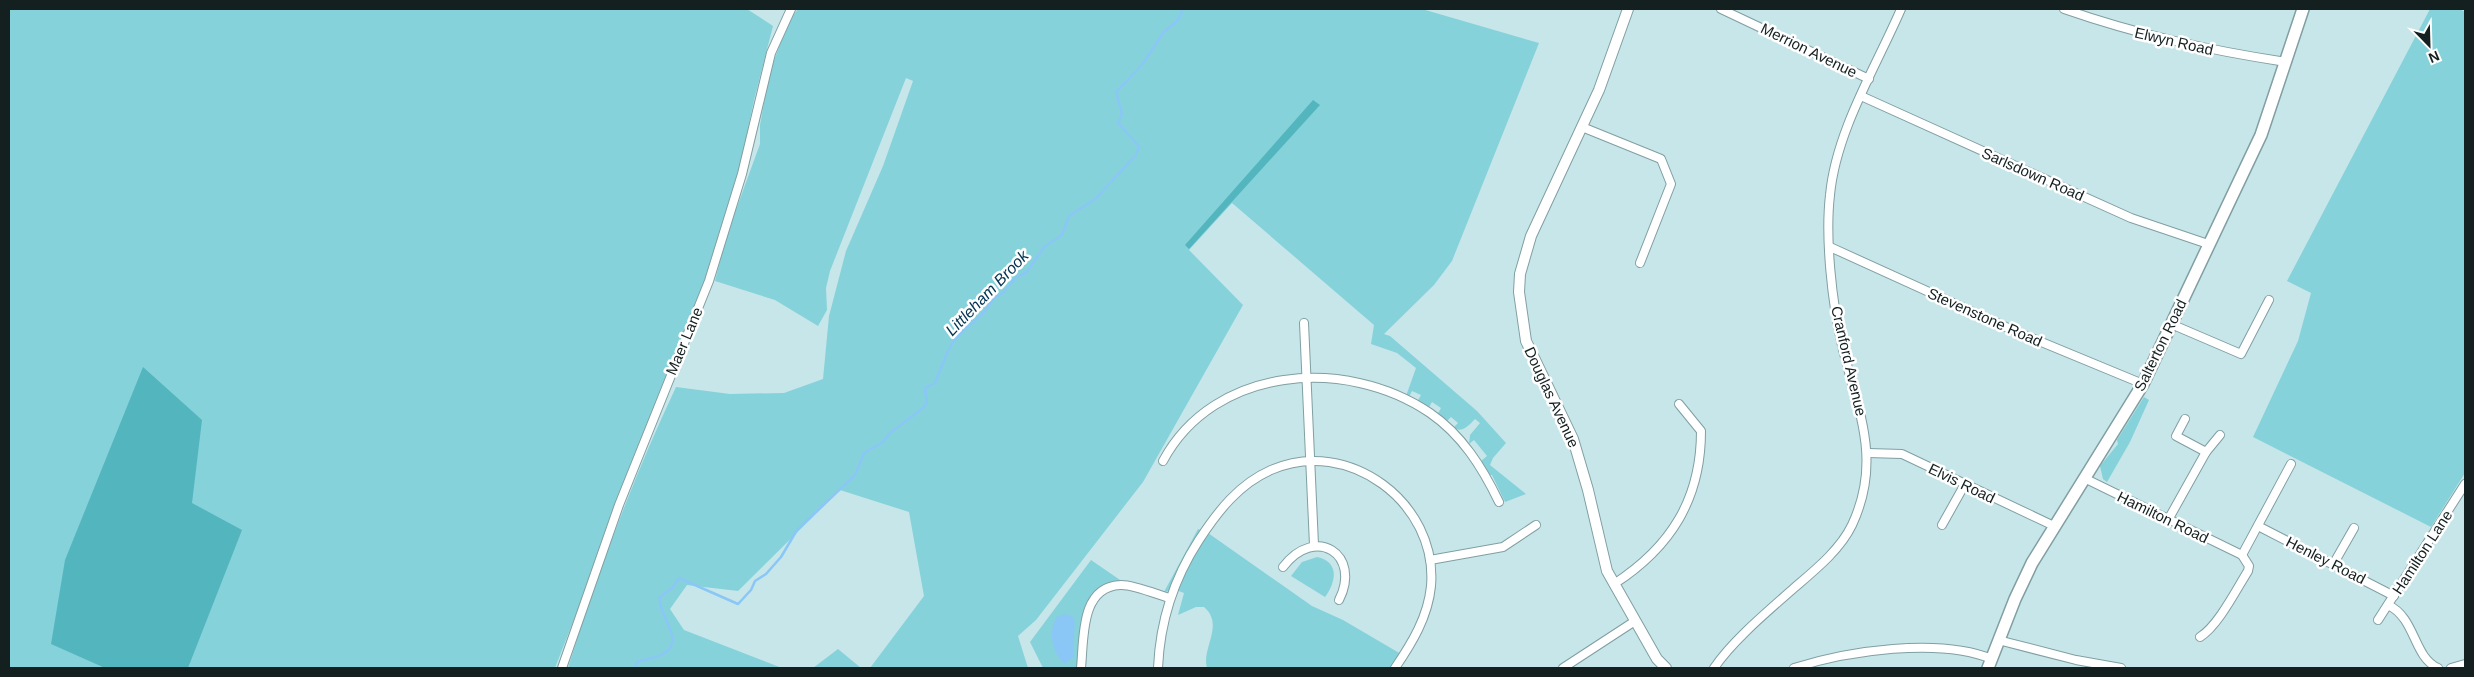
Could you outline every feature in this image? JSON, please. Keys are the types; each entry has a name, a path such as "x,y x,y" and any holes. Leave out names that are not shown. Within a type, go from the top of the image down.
{"main road":[{"name":"Salterton Road","path":"1990,664 1998,640 2032,563 2143,384 2261,135 2303,9"}],"street":[{"name":"Maer Lane","path":"562,668 622,496 709,281 742,174 771,53 791,9"},
{"name":"Douglas Avenue","path":"1628,9 1599,90 1531,236 1522,264 1519,292 1526,341 1573,439 1588,490 1603,557 1614,584 1658,659 1666,668"},
{"name":"Merrion Avenue","path":"1721,9 1869,79"},
{"name":"Cranford Avenue","path":"1714,668 1744,635 1817,568 1840,543 1852,526 1866,485 1868,453 1864,422 1840,335 1833,296 1830,196 1835,168 1861,96 1901,9"},
{"name":"Elwyn Road","path":"2064,9 2117,27 2190,46 2286,62"},
{"name":"Sarlsdown Road","path":"1861,96 2132,218 2208,244"},
{"path":"1582,127 1661,159 1670,184 1640,263"},
{"name":"Stevenstone Road","path":"1830,246 2076,358 2143,384"},
{"path":"2170,324 2241,354 2268,300"},
{"path":"1304,323 1314,545"},
{"path":"1163,461 1183,429 1214,404 1248,389 1270,382 1306,377 1334,378 1366,384 1397,395 1430,413 1460,439 1477,461 1499,502"},
{"path":"1614,584 1640,565 1669,536 1683,515 1696,480 1702,431 1679,404"},
{"path":"2185,419 2176,436 2206,452"},
{"path":"2168,520 2206,452 2220,435"},
{"name":"Elvis Road","path":"1868,453 1902,454 2054,526"},
{"path":"1158,668 1158,652 1169,598 1188,557 1207,528 1223,507 1244,486 1281,466 1311,460 1349,466 1382,482 1405,504 1414,517 1427,546 1430,560 1431,585 1427,607 1420,625 1395,668"},
{"path":"2200,637 2207,633 2214,624 2248,571 2249,566 2242,555 2291,464"},
{"name":"Hamilton Road","path":"2084,478 2242,555"},
{"path":"1942,524 1965,484"},
{"name":"Hamilton Lane","path":"2378,620 2465,486"},
{"path":"1430,560 1503,547 1536,525"},
{"name":"Henley Road","path":"2258,526 2394,596"},
{"path":"2334,564 2354,528"},
{"path":"1283,566 1298,550 1314,545 1332,551 1346,572 1339,600"},
{"path":"1081,668 1085,623 1094,598 1100,592 1106,588 1122,585 1169,598"},
{"path":"2388,605 2399,610 2406,619 2426,666 2438,668"},
{"path":"1563,668 1635,621"},
{"path":"1998,640 2076,660 2121,668"},
{"path":"1794,668 1844,655 1905,649 1963,650 1990,664"},
{"path":"2451,668 2465,664"}],"shaded area":[{"path":"9,9 747,9 773,26 754,100 739,172 705,282 555,668 9,668"},
{"path":"798,9 1422,9 1539,43 1452,261 1434,285 1384,334 1390,336 1477,411 1506,443 1493,458 1490,465 1526,494 1505,502 1492,475 1490,475 1481,461 1487,456 1474,440 1469,444 1470,435 1480,423 1475,419 1465,428 1460,430 1453,428 1458,423 1451,417 1446,422 1437,415 1441,408 1432,402 1428,409 1417,402 1421,395 1412,391 1409,397 1406,396 1416,368 1397,353 1371,344 1374,325 1232,203 1189,250 1243,305 1143,482 1036,620 1018,636 1028,668 870,668 924,596 909,512 840,490 738,591 687,585 670,609 684,630 782,668 568,668 591,596 617,526 645,456 676,387 730,394 784,393 823,379 829,316 846,251 883,166 913,81 906,78 830,271 826,288 827,310 818,326 775,300 715,281 734,206 737,207 760,144 760,125 769,74 789,20"},
{"path":"2430,9 2460,9 2465,12 2465,473 2431,527 2253,437 2298,341 2311,293 2287,281"},
{"path":"1313,100 1320,105 1189,249 1185,245"},
{"path":"143,367 202,420 192,503 242,530 188,668 105,668 51,644 65,560"},
{"path":"2144,397 2149,400 2130,442 2107,482 2103,479 2100,466 2118,444 2117,440"},
{"path":"1198,529 1208,533 1312,606 1343,620 1401,654 1391,668 1207,668 1207,653 1213,629 1210,614 1204,607 1196,607 1178,615 1184,593 1176,590 1164,592"},
{"path":"1317,557 1330,563 1334,573 1332,585 1325,597 1291,576 1302,562"},
{"path":"1091,560 1123,582 1108,585 1097,592 1089,601 1081,626 1078,668 1043,668 1030,642"},
{"path":"1066,614 1074,617 1074,657 1064,664 1056,653 1052,634 1058,616"},
{"path":"838,649 861,668 813,668"}],"waterway":[{"name":"Littleham Brook","path":"635,668 637,662 657,657 670,648 672,635 660,604 660,597 672,588 679,578 738,604 751,590 755,581 766,574 781,557 797,530 855,475 864,453 883,442 889,434 923,408 927,403 925,388 935,383 955,339 986,310 994,298 1003,293 1016,277 1026,273 1044,247 1062,235 1069,216 1095,199 1136,155 1139,146 1118,123 1122,114 1116,92 1142,65 1163,33 1178,20 1183,9"}]}
